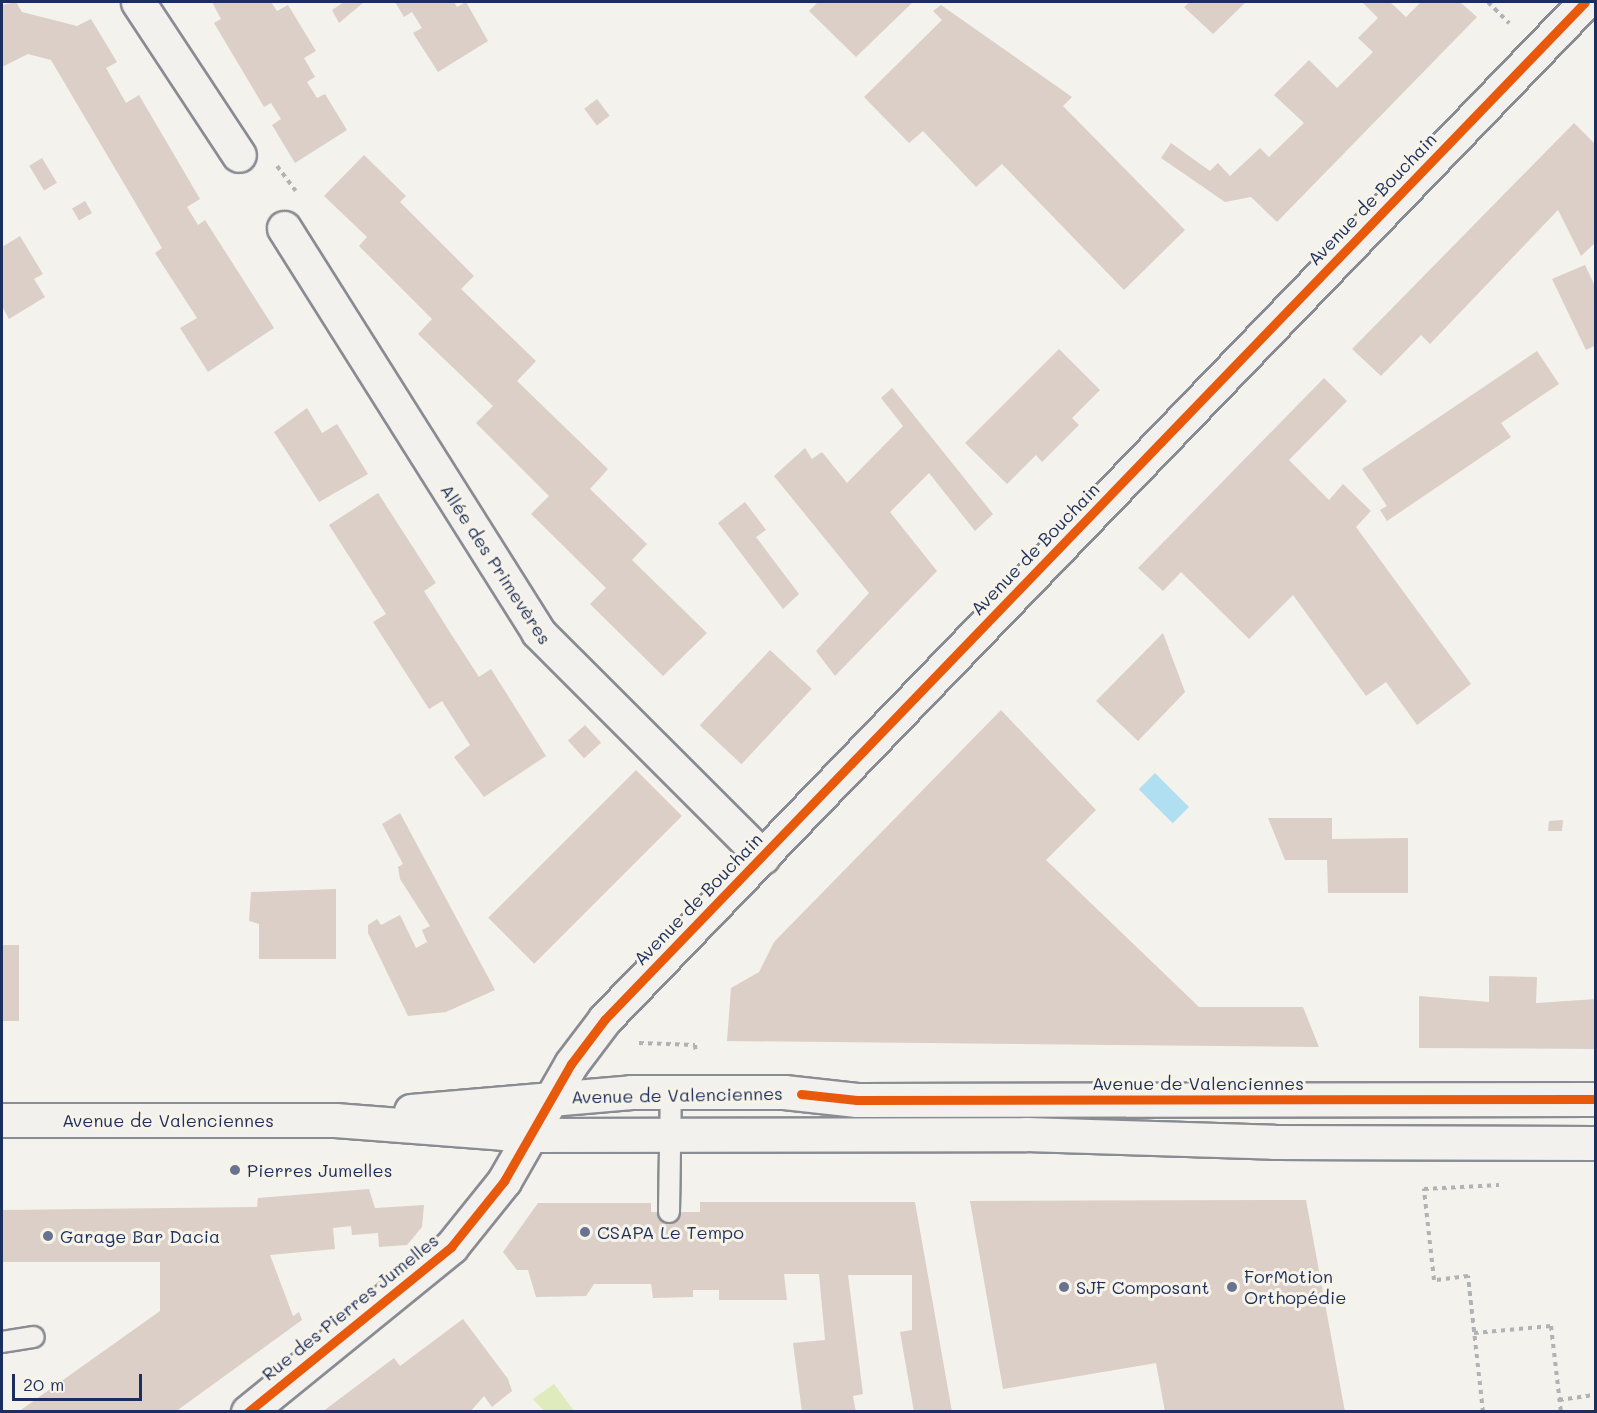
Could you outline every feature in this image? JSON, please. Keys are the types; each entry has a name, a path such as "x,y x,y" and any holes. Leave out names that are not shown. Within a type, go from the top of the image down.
{"main road":[{"path":"138,2 239,155"},
{"name":"Avenue de Bouchain","path":"529,1135 551,1097 605,1019 1585,2"},
{"name":"Allée des Primevères","path":"284,228 538,632 763,857"},
{"name":"Avenue de Valenciennes","path":"335,1120 551,1097 671,1091 784,1092 857,1100 1596,1099"},
{"path":"1532,1144 1542,1120 1596,1117"},
{"name":"Avenue de Valenciennes","path":"2,1120 335,1120 529,1135 1060,1134 1532,1144 1596,1143"},
{"name":"Rue des Pierres Jumelles","path":"248,1412 450,1247 504,1181 529,1135"}],"lane":[{"path":"669,1212 668,1134 671,1091"},
{"path":"2,1342 34,1337"}],"path":[{"path":"239,155 279,167 301,197 284,228"},
{"path":"1483,1412 1468,1276 1434,1280 1424,1189 1507,1185"},
{"path":"1474,1333 1551,1326 1561,1412"},
{"path":"1559,1400 1596,1395"}],"green space":[{"path":"554,1384 574,1411 544,1411 533,1399"}],"water":[{"path":"1155,773 1189,807 1173,823 1139,789"}],"building":[{"path":"16,2 22,12 77,26 91,19 117,62 106,68 126,103 139,95 200,199 187,207 198,225 205,220 274,328 208,372 180,328 197,318 155,253 162,248 51,60 28,54 2,67 2,5"},
{"path":"212,2 271,2 277,11 288,5 316,51 304,58 315,77 307,82 317,98 325,94 347,130 295,163 272,125 281,119 271,103 264,107 214,23 221,19"},
{"path":"344,2 364,2 339,23 332,10"},
{"path":"395,2 454,2 457,7 466,2 488,41 438,72 413,33 422,28 412,12 404,17"},
{"path":"818,2 913,2 856,57 809,11"},
{"path":"1190,2 1246,2 1213,34 1184,7"},
{"path":"1362,2 1390,2 1406,17 1421,2 1460,2 1477,17 1277,222 1251,197 1225,202 1161,158 1171,143 1210,171 1218,163 1230,176 1260,148 1269,157 1304,123 1274,95 1309,60 1337,88 1373,52 1358,38 1378,18"},
{"path":"941,5 1072,97 1063,106 1185,230 1124,290 1002,164 976,187 923,131 909,143 864,97 942,20 933,11"},
{"path":"597,99 610,116 597,125 584,109"},
{"path":"1574,123 1596,145 1596,242 1581,256 1558,210 1430,344 1421,335 1381,376 1352,349"},
{"path":"364,155 406,196 400,202 474,276 461,289 536,361 517,381 608,469 590,489 647,544 632,560 707,633 663,676 590,604 606,588 531,514 549,496 476,423 493,406 418,334 432,319 359,246 367,237 324,196"},
{"path":"42,158 57,183 44,191 29,166"},
{"path":"85,201 92,213 79,221 72,208"},
{"path":"20,236 43,274 34,279 45,297 9,319 2,306 2,247"},
{"path":"1585,265 1596,288 1596,345 1586,350 1552,279"},
{"path":"1059,349 1100,390 1072,418 1079,425 1042,462 1036,455 1007,484 965,443"},
{"path":"1537,351 1559,384 1501,423 1511,437 1387,521 1380,510 1387,506 1362,469"},
{"path":"1324,378 1347,401 1289,460 1329,500 1343,484 1371,511 1356,527 1471,684 1417,725 1386,682 1366,696 1293,595 1249,639 1181,572 1163,591 1138,568"},
{"path":"892,388 993,514 975,531 929,473 890,512 937,571 835,676 816,651 869,593 774,476 805,448 812,459 822,452 847,483 903,426 881,398"},
{"path":"307,408 322,433 337,424 368,474 319,502 274,432"},
{"path":"378,493 436,583 424,591 451,634 479,677 491,669 546,756 484,797 454,757 470,745 442,701 429,709 373,622 386,614 329,525"},
{"path":"745,502 766,530 756,537 799,594 783,609 718,523"},
{"path":"1163,633 1185,692 1138,741 1096,701"},
{"path":"770,650 812,689 741,764 700,725"},
{"path":"1001,710 1096,810 1046,860 1199,1007 1303,1007 1319,1047 727,1041 731,988 759,972 774,942"},
{"path":"585,725 601,743 584,758 568,740"},
{"path":"636,770 682,816 534,964 488,918"},
{"path":"400,813 495,990 446,1012 408,1016 368,933 368,925 377,919 381,925 400,915 416,948 427,942 422,930 430,926 400,879 398,867 403,864 382,824"},
{"path":"1268,818 1332,818 1332,839 1408,838 1408,893 1328,893 1327,860 1285,860"},
{"path":"1563,820 1562,831 1548,831 1549,821"},
{"path":"336,889 336,959 259,959 259,924 249,921 251,892"},
{"path":"2,945 19,945 19,1021 2,1021"},
{"path":"1489,976 1537,977 1536,1003 1596,999 1596,1049 1419,1048 1419,996 1489,1002"},
{"path":"369,1189 375,1208 424,1205 422,1227 407,1245 379,1247 378,1233 352,1235 351,1226 333,1228 335,1249 270,1255 293,1316 299,1312 302,1320 175,1412 18,1412 160,1311 160,1262 2,1262 2,1210 257,1207 258,1198"},
{"path":"1306,1200 1345,1412 1165,1412 1156,1363 1003,1389 970,1201"},
{"path":"700,1202 915,1202 952,1412 914,1412 900,1332 912,1330 912,1275 848,1275 863,1394 853,1396 856,1412 802,1412 793,1343 825,1340 819,1274 784,1274 787,1300 719,1300 719,1290 693,1290 693,1297 653,1298 651,1284 594,1284 586,1296 536,1297 528,1270 517,1270 503,1252 538,1203 651,1203 651,1212 700,1212"},
{"path":"463,1319 508,1379 512,1391 492,1407 484,1396 470,1412 322,1412 394,1358 400,1366"}],"cycle path":[{"path":"248,1412 451,1247 504,1181 571,1064 605,1019 1585,2"},
{"path":"801,1094 857,1100 1596,1099"}],"place":[{"name":"Pierres Jumelles","path":"235,1170"},
{"name":"CSAPA Le Tempo","path":"585,1232"},
{"name":"Garage Bar Dacia","path":"48,1236"},
{"name":"SJF Composant","path":"1064,1287"},
{"name":"ForMotion Orthopédie","path":"1232,1287"}]}
